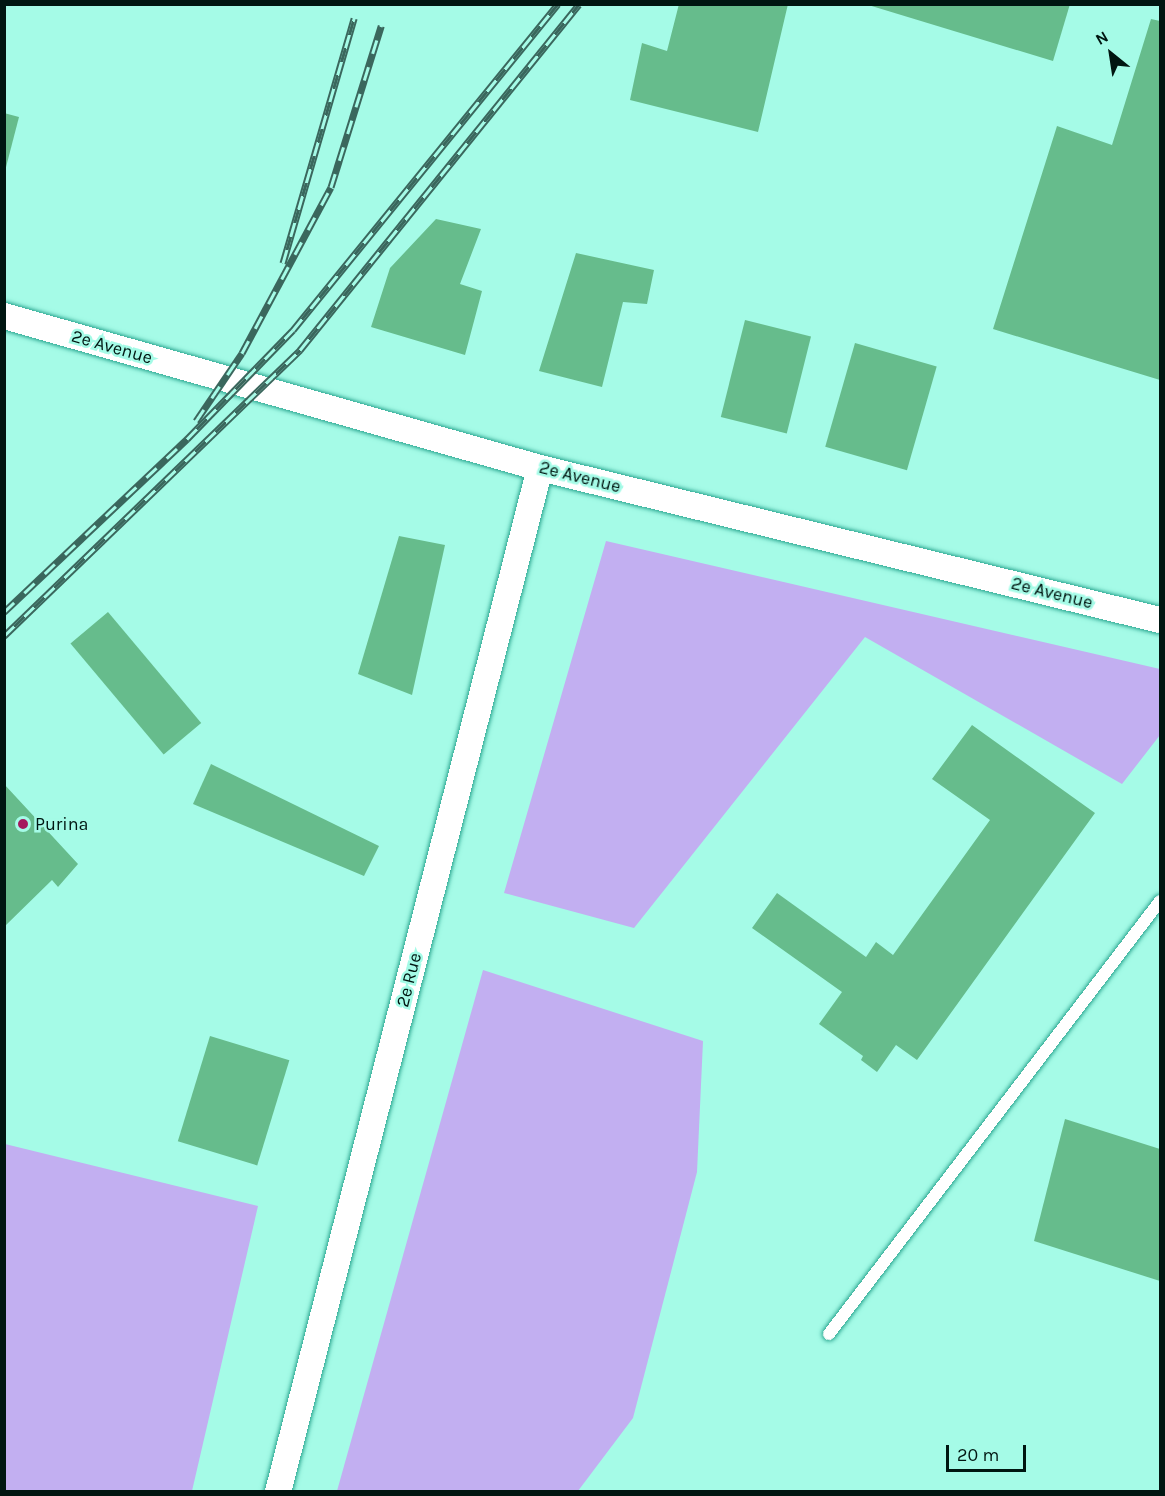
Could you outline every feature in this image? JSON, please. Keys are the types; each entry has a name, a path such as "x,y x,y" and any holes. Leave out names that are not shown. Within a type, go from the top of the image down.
{"street":[{"name":"2e Avenue","path":"4,316 540,468 1161,620"},
{"name":"2e Rue","path":"278,1491 540,468"}],"lane":[{"path":"829,1334 1161,901"}],"shaded area":[{"path":"606,541 1160,669 1160,735 1122,784 865,637 634,928 504,893"},
{"path":"483,970 703,1041 697,1172 633,1418 578,1491 337,1491"},
{"path":"5,1144 258,1206 192,1491 5,1491"}],"building":[{"path":"679,4 788,4 758,132 630,100 642,43 667,51"},
{"path":"865,4 1070,4 1053,61"},
{"path":"1151,19 1160,21 1160,380 993,329 1057,126 1112,145"},
{"path":"4,113 19,117 5,171 4,171"},
{"path":"436,219 481,229 460,284 482,291 465,355 371,327 390,268"},
{"path":"576,253 654,270 647,304 623,302 602,387 539,371"},
{"path":"745,320 811,336 787,433 721,417"},
{"path":"855,343 937,366 907,470 825,447"},
{"path":"399,536 445,545 412,695 358,674"},
{"path":"108,612 201,723 164,755 70,643"},
{"path":"972,725 1095,813 917,1060 896,1045 877,1072 861,1060 863,1056 819,1024 842,992 752,928 777,893 866,957 876,942 893,955 990,820 932,779"},
{"path":"211,764 379,846 364,876 193,804"},
{"name":"Purina","path":"4,784 78,864 58,887 52,880 4,927"},
{"path":"210,1036 289,1060 257,1165 178,1141"},
{"path":"1065,1119 1160,1149 1160,1281 1034,1241"}],"railway":[{"path":"4,612 187,439 293,330 558,4"},
{"path":"4,636 300,350 579,4"},
{"path":"283,263 354,18"},
{"path":"196,421 242,353 331,187 381,26"}],"place":[{"name":"Purina","path":"23,824"}]}
